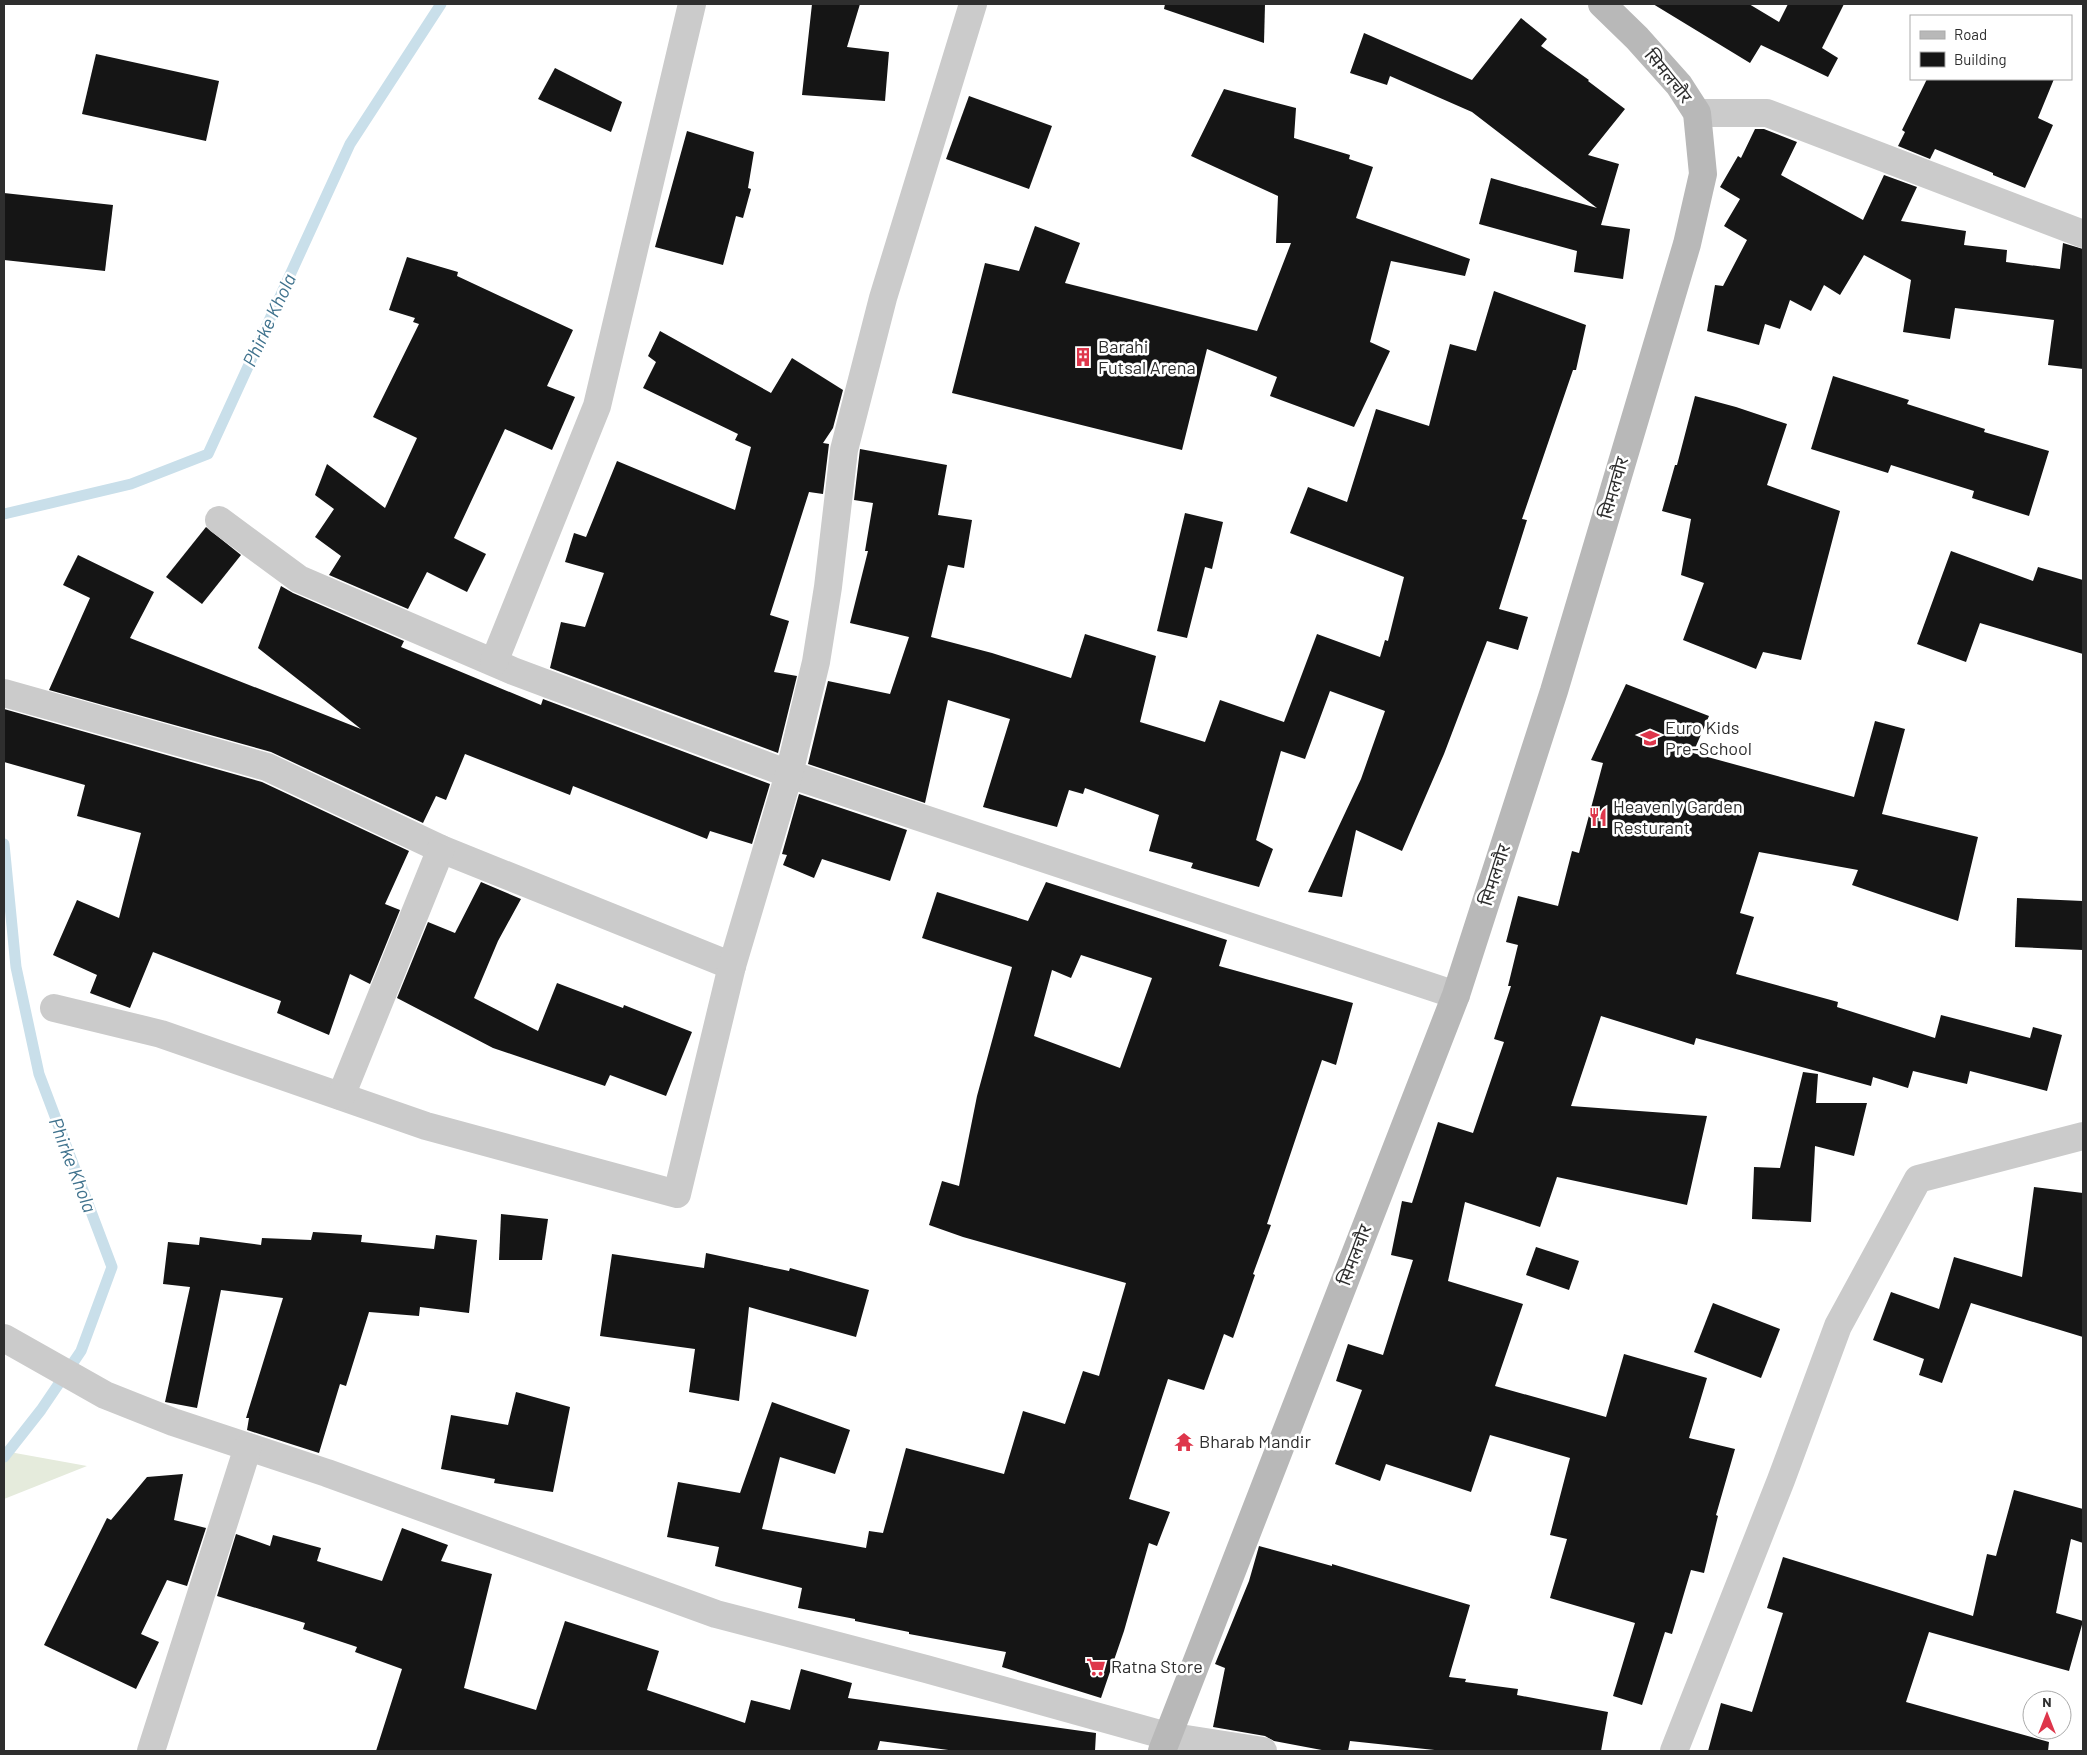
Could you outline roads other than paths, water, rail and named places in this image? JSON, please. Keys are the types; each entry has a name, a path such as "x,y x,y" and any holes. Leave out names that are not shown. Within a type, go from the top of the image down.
{"main road":[{"name":"सिमलचौर","path":"1164,1744 1456,995 1554,691 1687,244 1703,174 1696,113 1679,85 1637,38 1602,4"}],"street":[{"path":"494,662 597,406 692,4"},
{"path":"54,1008 161,1034 426,1126 677,1194 732,966 789,774 818,648 828,587 844,450 883,298 973,4"},
{"path":"1696,113 1767,113 2083,234"},
{"path":"219,520 299,578 494,662 512,672 789,774 1456,995"},
{"path":"4,693 267,767 441,848 732,966"},
{"path":"341,1096 441,848"},
{"path":"1674,1751 1781,1480 1838,1326 1918,1179 2083,1136"},
{"path":"4,1338 105,1395 173,1422 327,1473 716,1614 926,1669 1164,1744 1263,1751"},
{"path":"151,1751 248,1447"}],"waterway":[{"name":"Phirke Khola","path":"4,514 131,484 208,454 350,144 441,4"},
{"name":"Phirke Khola","path":"4,844 16,967 39,1074 112,1267 81,1351 41,1410 4,1457"}],"place":[{"name":"Barahi Futsal Arena","path":"1083,357"},
{"name":"Euro Kids Pre-School","path":"1650,738"},
{"name":"Heavenly Garden Resturant","path":"1598,817"},
{"name":"Bharab Mandir","path":"1184,1442"},
{"name":"Ratna Store","path":"1096,1667"}]}
